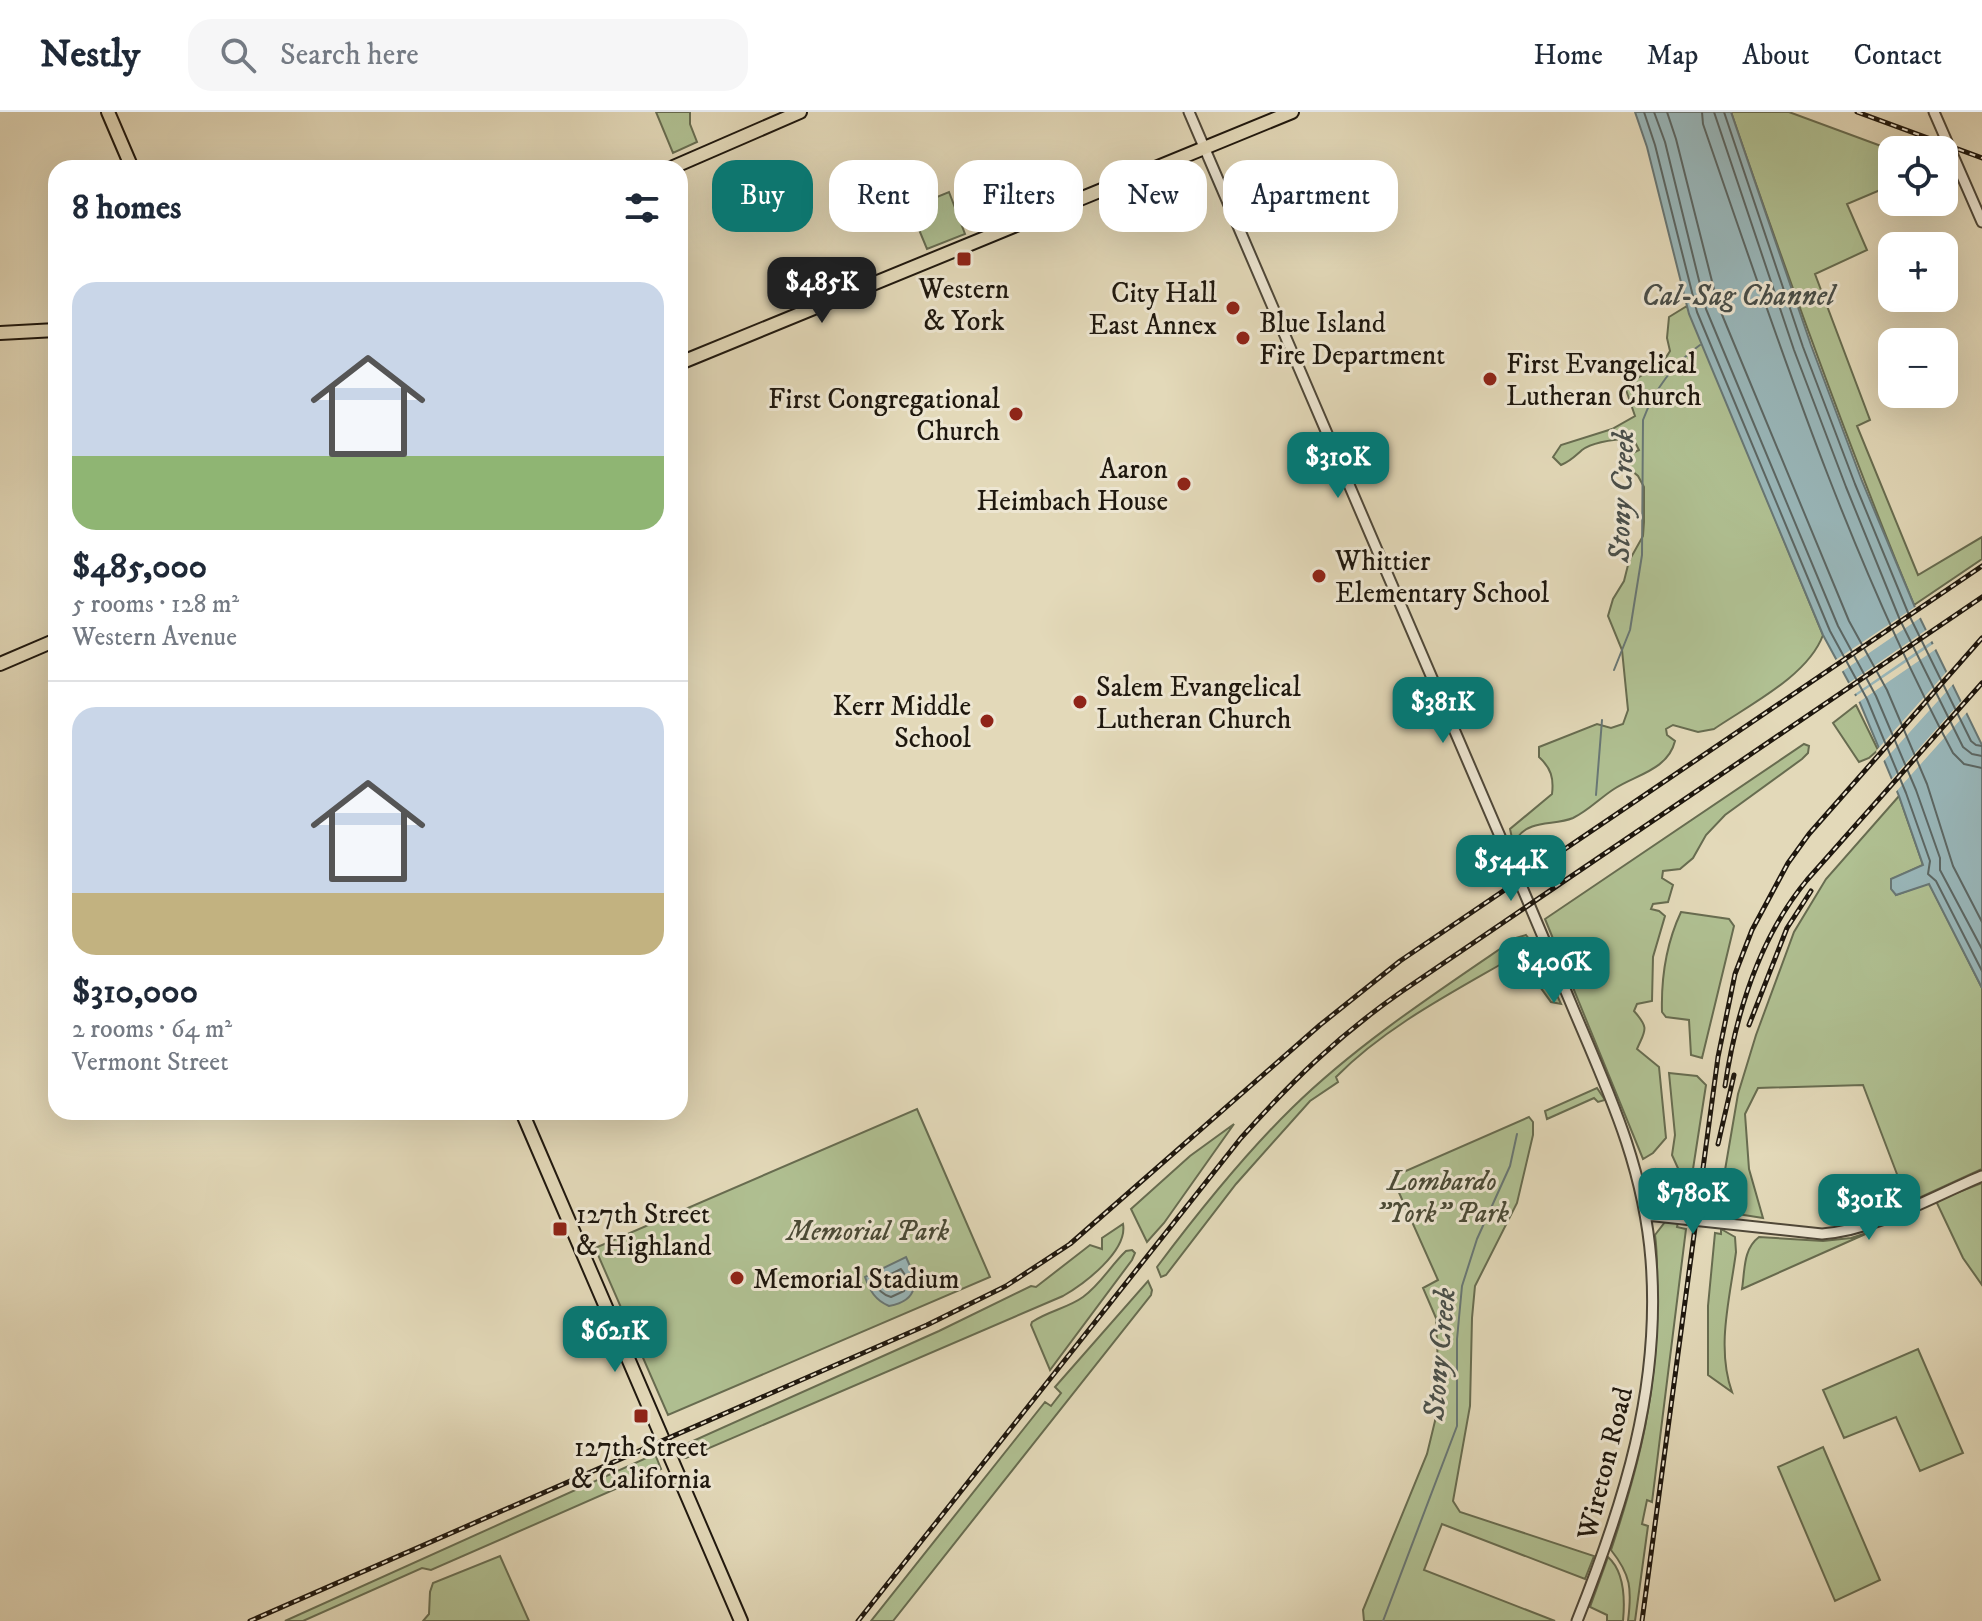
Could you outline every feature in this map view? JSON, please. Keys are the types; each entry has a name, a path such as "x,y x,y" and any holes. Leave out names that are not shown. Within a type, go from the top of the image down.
{"main road":[{"path":"108,112 129,160"},
{"path":"688,161 800,112"},
{"path":"688,360 1292,112"},
{"path":"0,333 48,330"},
{"path":"0,664 48,643"},
{"path":"525,1120 741,1621"}],"street":[{"name":"Wireton Road","path":"1189,112 1629,1145 1646,1215 1651,1260 1652,1324 1645,1395 1627,1483 1601,1565 1577,1621"},
{"path":"1934,112 1982,222"},
{"path":"1646,1215 1822,1234 1843,1233 1867,1226 1982,1176"}],"green space":[{"path":"656,112 690,112 690,124 697,142 673,153"},
{"path":"1731,112 1789,112 1878,145 1878,191 1847,204 1867,250 1815,274 1870,420 1857,426 1918,575 1982,537 1982,559 1914,605 1865,483"},
{"path":"949,192 954,205 954,232 965,234 927,249 920,232 938,232 938,197"},
{"path":"1687,306 1823,635 1805,664 1760,700 1714,729 1698,732 1673,725 1666,729 1667,735 1675,741 1671,751 1650,771 1614,789 1573,818 1535,825 1517,838 1512,838 1510,829 1552,794 1551,774 1539,757 1539,747 1597,724 1611,728 1623,724 1628,710 1622,650 1608,616 1613,599 1624,581 1629,561 1643,536 1644,487 1638,476 1626,466 1629,455 1639,450 1633,438 1627,438 1593,444 1561,465 1553,457 1561,445 1612,429 1635,416 1625,387 1665,359 1670,351 1667,338 1669,317"},
{"path":"1856,705 1878,750 1859,762 1833,723"},
{"path":"1804,744 1809,746 1808,753 1725,815 1706,835 1693,858 1680,869 1663,871 1662,878 1673,885 1668,902 1653,904 1651,909 1665,916 1653,957 1652,1001 1637,1004 1634,1011 1644,1030 1637,1049 1659,1067 1666,1138 1643,1159 1545,919"},
{"path":"1899,796 1923,865 1892,879 1896,895 1929,883 1982,988 1982,1169 1908,1203 1863,1085 1758,1088 1745,1114 1749,1169 1763,1218 1718,1211 1738,1094 1794,932 1826,879"},
{"path":"1681,912 1729,919 1734,926 1702,1058 1691,1055 1689,1020 1666,1017 1662,1012 1666,960"},
{"path":"1526,935 1534,945 1561,1004 1551,1002 1517,955 1399,1025 1336,1077 1338,1082 1310,1101 1236,1184 1166,1275 1161,1277 1157,1267 1189,1225 1238,1165 1317,1084 1400,1018 1516,938"},
{"path":"1669,1073 1697,1076 1706,1085 1691,1182 1686,1186 1672,1155 1675,1135"},
{"path":"1597,1088 1605,1100 1598,1102 1594,1098 1547,1119 1545,1111"},
{"name":"Memorial Park","path":"917,1109 990,1277 668,1415 595,1248"},
{"name":"Lombardo \"York\" Park","path":"1529,1117 1533,1122 1533,1135 1517,1203 1475,1286 1470,1406 1453,1501 1460,1512 1594,1556 1585,1579 1442,1524 1424,1570 1555,1621 1364,1621 1363,1610 1427,1454 1439,1389 1436,1318 1423,1288 1438,1280 1392,1177"},
{"path":"1234,1124 1164,1223 1147,1242 1131,1209 1190,1156"},
{"path":"1655,1169 1666,1185 1681,1190 1691,1199 1690,1208 1680,1211 1656,1205 1648,1184 1650,1171"},
{"path":"1982,1183 1982,1285 1963,1258 1936,1201"},
{"path":"1665,1222 1678,1223 1677,1227 1686,1229 1652,1502 1647,1500 1642,1524 1648,1526 1635,1621 1628,1621 1628,1583 1623,1567 1611,1550 1639,1456 1651,1395 1656,1331 1655,1235"},
{"path":"1123,1224 1119,1245 1103,1266 1063,1296 686,1458 678,1457 675,1449 939,1331 1031,1286 1036,1287 1090,1245 1102,1249 1102,1238"},
{"path":"1721,1229 1735,1237 1736,1252 1725,1340 1727,1375 1732,1392 1708,1375 1708,1306 1715,1233 1721,1234"},
{"path":"1870,1232 1742,1289 1747,1254 1759,1237 1823,1241"},
{"path":"1126,1251 1135,1253 1132,1260 1050,1370 1032,1322 1083,1297"},
{"path":"1148,1281 1151,1295 893,1621 871,1621 1045,1402 1051,1406 1061,1393 1055,1387"},
{"path":"1918,1349 1963,1453 1920,1471 1896,1417 1844,1438 1823,1390"},
{"path":"1823,1447 1880,1580 1835,1601 1778,1467"},
{"path":"655,1454 661,1469 431,1570 422,1568 303,1621 285,1621"},
{"path":"500,1556 529,1621 423,1621 429,1614 433,1583"},
{"path":"1608,1557 1621,1578 1623,1621 1607,1621 1607,1615 1590,1607"}],"water":[{"name":"Cal-Sag Channel","path":"1635,112 1731,112 1811,345 1862,481 1917,612 1982,745 1982,988 1929,884 1896,895 1891,889 1891,879 1923,865 1899,796 1860,703 1823,635 1689,314 1647,147"},
{"path":"906,1257 914,1288 907,1299 889,1306 874,1294 865,1277"}],"pier":[{"path":"1918,605 1923,616 1840,673 1834,661"},
{"path":"1929,628 1935,639 1852,696 1846,685"},
{"path":"1936,642 1939,647 1856,704 1853,698"},
{"path":"1949,669 1956,681 1881,764 1876,751"},
{"path":"1964,698 1970,709 1894,794 1889,782"}],"waterway":[{"name":"Stony Creek","path":"1614,670 1630,630 1642,555 1643,420 1666,378 1700,345"},
{"name":"Stony Creek","path":"1596,795 1602,720"},
{"name":"Stony Creek","path":"1383,1621 1457,1426 1457,1339 1462,1286 1477,1239 1510,1166 1517,1134"}],"railway":[{"path":"1857,112 1982,158"},
{"path":"250,1621 927,1325 1006,1286 1070,1244 1320,1025 1400,961 1982,566"},
{"path":"858,1621 1241,1138 1316,1060 1401,992 1982,597"},
{"path":"1642,1621 1718,1057 1735,974 1752,930 1788,863 1809,834 1982,638"},
{"path":"1725,1086 1743,1004 1775,926 1807,880 1982,683"},
{"path":"1749,1025 1787,928 1811,891"},
{"path":"1718,1144 1734,1075"}],"place":[{"name":"Western & York","path":"964,259"},
{"name":"City Hall East Annex","path":"1233,308"},
{"name":"Blue Island Fire Department","path":"1243,338"},
{"name":"First Evangelical Lutheran Church","path":"1490,379"},
{"name":"First Congregational Church","path":"1016,414"},
{"name":"Aaron Heimbach House","path":"1184,484"},
{"name":"Whittier Elementary School","path":"1319,576"},
{"name":"Salem Evangelical Lutheran Church","path":"1080,702"},
{"name":"Kerr Middle School","path":"987,721"},
{"name":"127th Street & Highland","path":"560,1229"},
{"name":"Memorial Stadium","path":"737,1278"},
{"name":"127th Street & California","path":"641,1416"}]}
